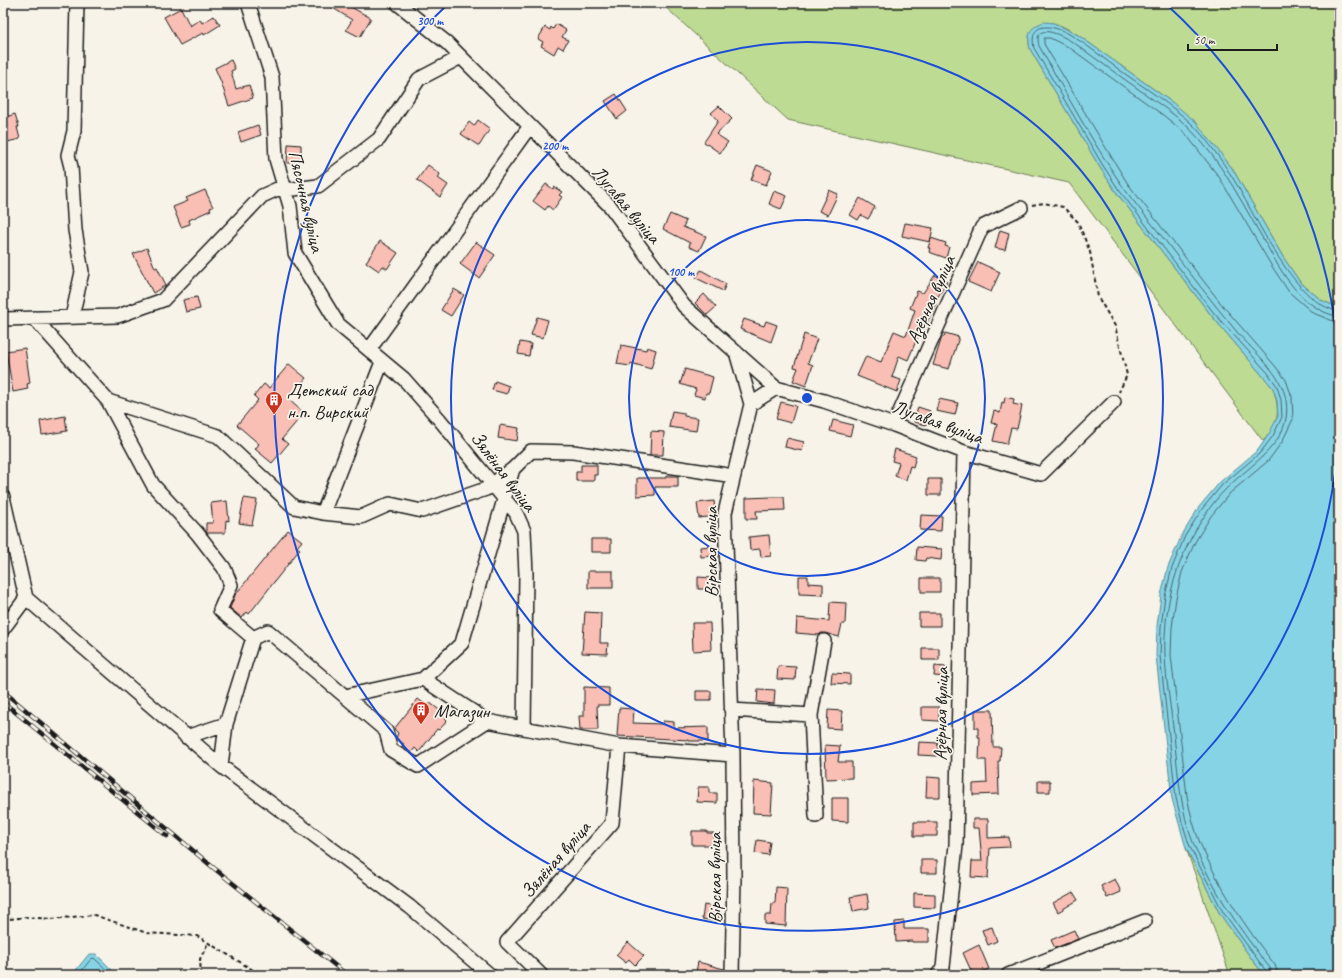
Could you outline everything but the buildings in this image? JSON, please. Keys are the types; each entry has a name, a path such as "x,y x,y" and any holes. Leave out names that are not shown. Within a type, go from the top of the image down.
{"street":[{"path":"72,317 82,272 75,230 71,167 68,155 74,131 77,3"},
{"name":"Пясочная вуліца","path":"248,3 272,77 276,159 290,206 295,253 338,324 382,362"},
{"name":"Лугавая вуліца","path":"397,3 461,56 610,206 684,306 776,388 824,401 894,425 964,452 1041,474 1114,402"},
{"path":"3,319 118,316 163,300 262,196 285,188 318,186 379,139 419,79 461,56"},
{"path":"369,350 530,126"},
{"name":"Азёрная вуліца","path":"894,425 982,227 1021,208"},
{"path":"34,318 108,400 153,485 197,533 224,568 231,584 220,610 253,638"},
{"path":"736,352 751,404 776,388"},
{"path":"323,514 382,362"},
{"name":"Зялёная вуліца","path":"382,362 404,379 440,420 516,513 524,531 526,574 524,728"},
{"path":"108,400 218,436 294,507 323,514 361,517 390,504 422,512 486,489 513,468 531,451 573,452 734,476"},
{"name":"Вірская вуліца","path":"732,975 734,877 733,755 725,514 751,404"},
{"name":"Азёрная вуліца","path":"938,975 943,967 956,845 964,452"},
{"path":"345,696 423,679 462,643 513,468"},
{"path":"3,497 26,598 221,766 410,907 490,975"},
{"path":"3,629 26,598"},
{"path":"221,766 226,724 253,638 268,631 386,731 391,750 418,766 487,721"},
{"path":"816,816 811,715 824,641"},
{"path":"423,679 487,721 619,746 733,755"},
{"path":"732,710 811,715"},
{"path":"186,737 226,724"},
{"name":"Зялёная вуліца","path":"541,975 508,942 612,823 619,746"},
{"path":"1008,975 1145,921"}],"path":[{"path":"1021,208 1044,203 1063,207 1078,222 1090,252 1098,297 1115,326 1126,375 1114,402"},
{"path":"3,920 26,917 52,919 94,915 147,933 197,936 253,970 278,975"},
{"path":"201,975 200,959 208,943"}],"green space":[{"path":"661,3 1339,3 1339,308 1321,300 1300,282 1283,257 1232,168 1214,145 1173,103 1078,35 1061,26 1044,23 1033,29 1029,36 1030,49 1116,192 1211,315 1273,388 1277,403 1277,416 1273,428 1269,434 1263,441 1069,183 788,120"},
{"path":"1186,848 1220,914 1264,975 1230,975"}],"water":[{"path":"1044,22 1054,23 1078,35 1173,103 1196,122 1232,168 1283,257 1300,282 1321,300 1339,308 1339,975 1264,975 1220,914 1186,848 1172,799 1156,656 1157,626 1161,595 1168,567 1182,535 1199,507 1220,482 1258,450 1269,434 1278,416 1277,401 1273,388 1211,315 1116,192 1099,166 1030,49 1030,32 1035,26"},
{"path":"89,954 96,954 117,975 81,975 76,970"}],"railway":[{"path":"3,691 215,869 347,975"},
{"path":"3,702 167,836"}],"place":[{"name":"Детский сад н.п. Вирский","path":"274,415"},
{"name":"Магазин","path":"421,725"}]}
